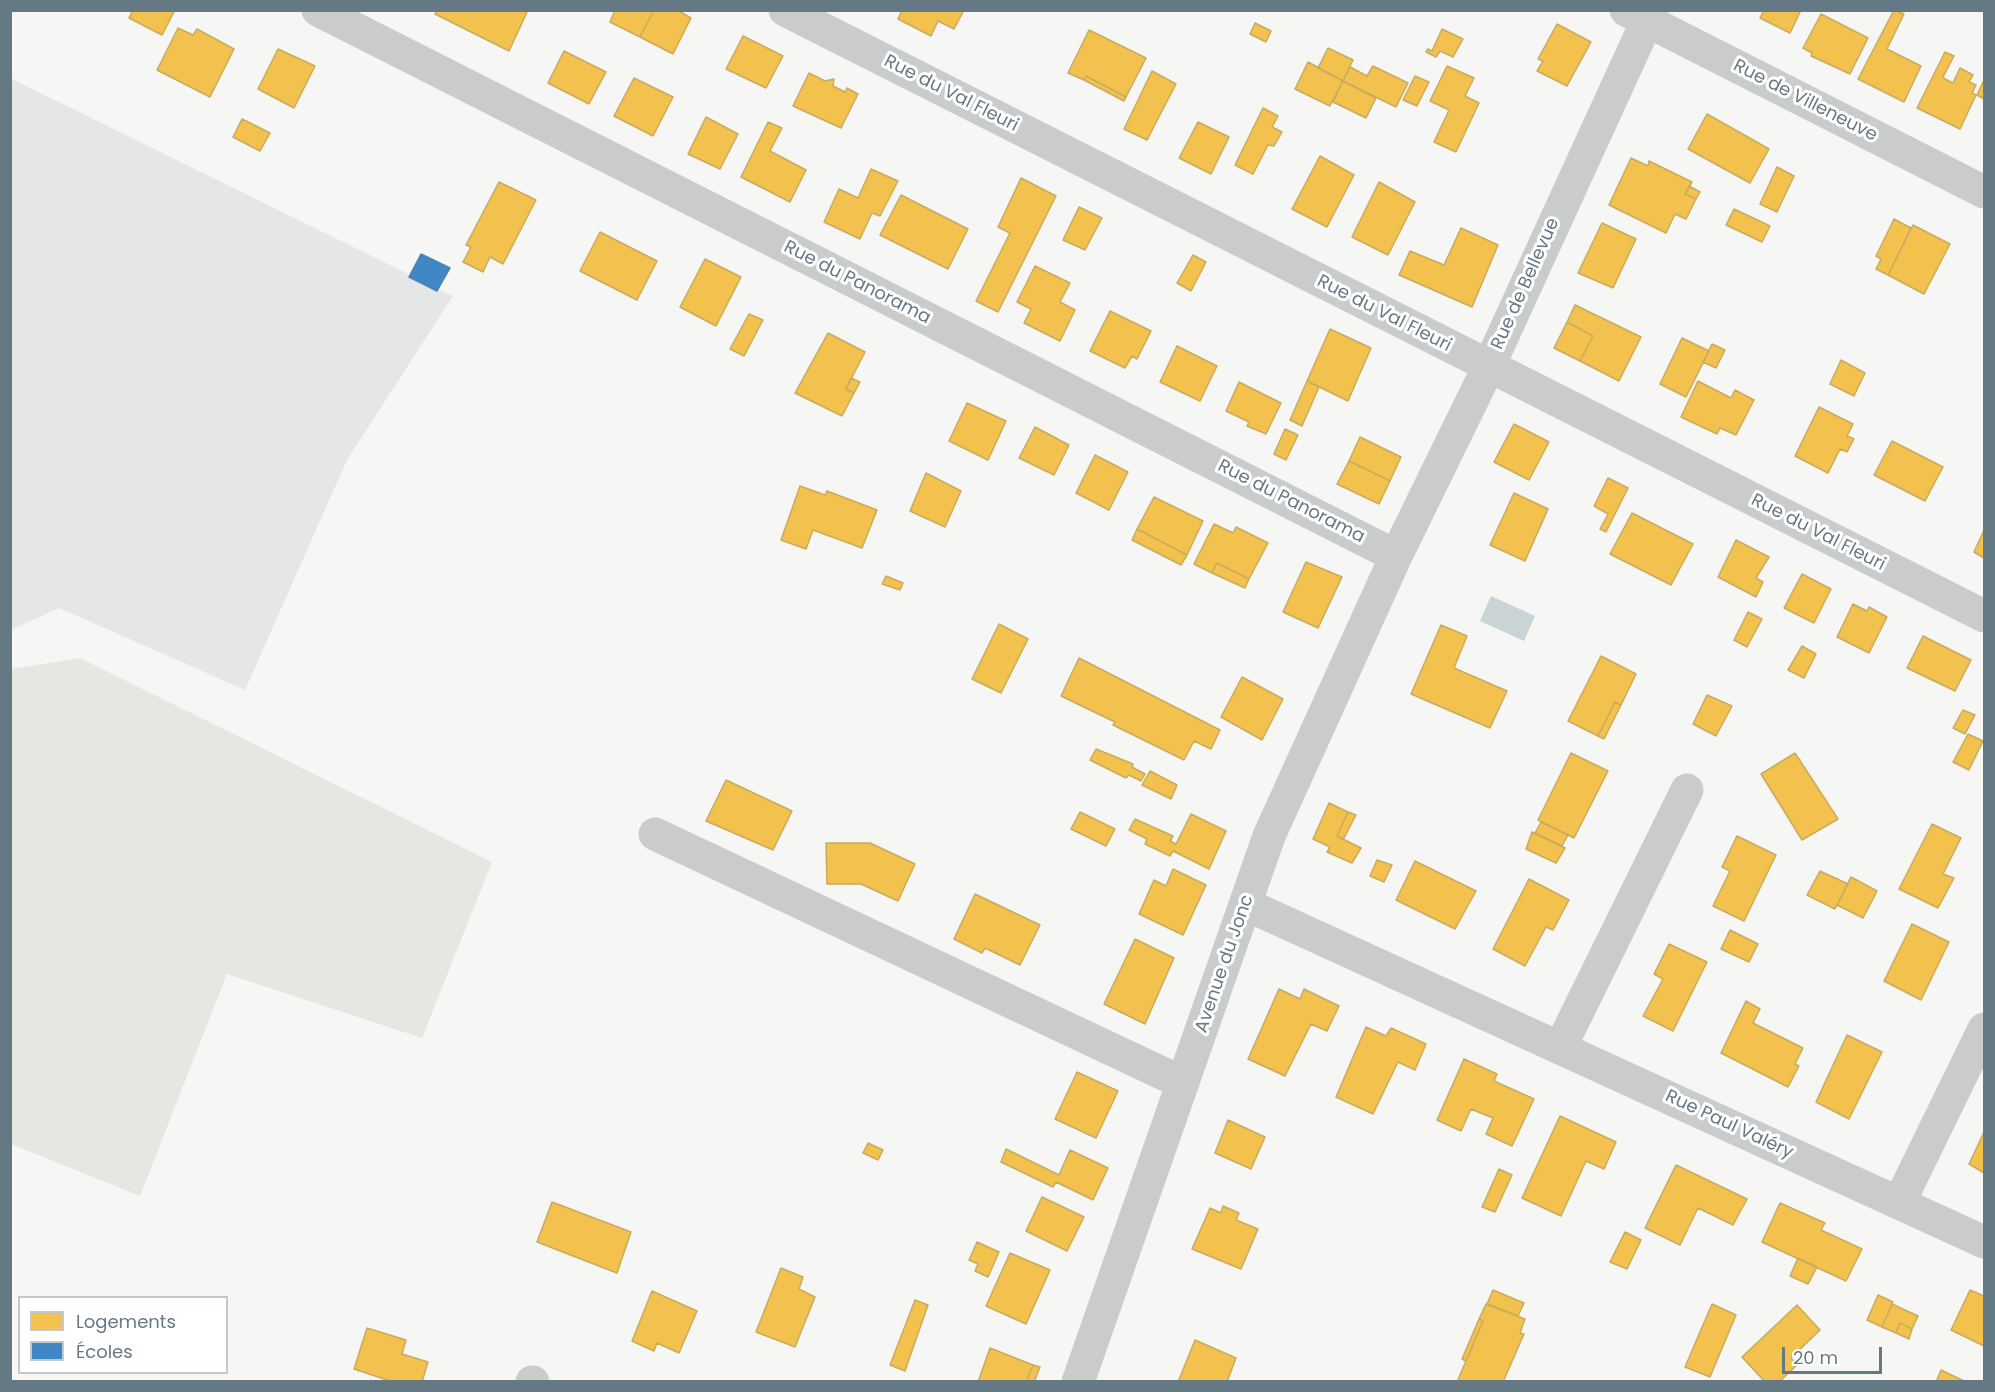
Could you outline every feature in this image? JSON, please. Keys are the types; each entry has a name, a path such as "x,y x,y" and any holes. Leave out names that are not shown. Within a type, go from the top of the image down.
{"street":[{"name":"Rue du Panorama","path":"318,10 1396,556"},
{"name":"Rue du Val Fleuri","path":"785,10 1984,616"},
{"name":"Rue de Bellevue","path":"1396,556 1489,366 1641,14"},
{"name":"Rue de Villeneuve","path":"1641,14 1984,192"},
{"name":"Avenue du Jonc","path":"1078,1382 1245,904 1284,802 1396,556"},
{"path":"1560,1048 1687,789"},
{"path":"655,834 1183,1083"},
{"name":"Rue Paul Valéry","path":"1245,904 1984,1242"},
{"path":"1899,1203 1984,1029"}],"shaded area":[{"path":"10,78 453,296 347,460 245,690 59,608 11,630"},
{"path":"1491,596 1535,616 1524,641 1480,621"},
{"path":"80,658 492,862 422,1038 227,974 140,1196 11,1144 11,669"}],"building: Logements":[{"path":"133,10 175,10 162,35 129,18"},
{"path":"437,10 528,10 509,51 435,14"},
{"path":"615,10 654,10 640,37 610,22"},
{"path":"654,10 677,10 691,18 673,54 640,37"},
{"path":"902,10 964,10 954,29 938,21 931,36 898,19"},
{"path":"1764,10 1801,10 1790,33 1760,18"},
{"path":"1894,10 1904,14 1887,49 1921,66 1904,102 1858,79"},
{"path":"1821,14 1868,38 1850,74 1811,56 1812,53 1803,48"},
{"path":"1255,23 1271,31 1266,42 1250,34"},
{"path":"1557,24 1591,42 1567,86 1537,71 1543,61 1538,59"},
{"path":"178,28 193,35 197,29 234,49 210,97 157,70"},
{"path":"1442,29 1463,39 1453,57 1440,51 1436,57 1426,52 1428,49 1432,51"},
{"path":"1089,30 1146,58 1126,97 1086,76 1084,80 1068,73"},
{"path":"743,36 783,56 766,88 726,69"},
{"path":"1328,48 1353,60 1343,81 1318,68"},
{"path":"278,49 315,66 294,108 258,89"},
{"path":"564,51 606,72 589,104 548,83"},
{"path":"1945,52 1954,56 1943,77 1953,83 1960,68 1973,75 1969,82 1976,85 1972,93 1976,95 1960,129 1917,108"},
{"path":"1308,62 1343,81 1330,106 1295,89"},
{"path":"1373,66 1408,83 1396,107 1343,81 1350,67 1367,76"},
{"path":"1447,66 1474,78 1465,96 1479,103 1456,152 1434,142 1449,110 1430,101"},
{"path":"1152,71 1176,84 1147,140 1124,129"},
{"path":"809,73 825,81 834,79 833,86 845,92 847,88 858,94 841,128 793,106"},
{"path":"1086,76 1126,97 1124,101 1084,80"},
{"path":"1415,76 1429,82 1417,106 1403,100"},
{"path":"634,78 673,97 653,136 614,116"},
{"path":"1343,81 1376,98 1366,118 1333,102"},
{"path":"1984,83 1984,99 1977,95"},
{"path":"1263,108 1278,116 1272,127 1282,132 1274,146 1268,145 1253,174 1235,165"},
{"path":"1707,114 1769,149 1750,183 1688,149"},
{"path":"706,117 738,134 720,169 688,154"},
{"path":"242,119 270,133 260,151 233,137"},
{"path":"768,122 782,128 770,151 806,170 790,202 741,177"},
{"path":"1198,122 1229,137 1211,174 1179,158"},
{"path":"1320,156 1354,175 1327,227 1292,209"},
{"path":"1631,158 1648,166 1649,161 1692,182 1685,194 1696,199 1686,219 1675,214 1666,233 1609,205"},
{"path":"1777,167 1794,176 1777,212 1760,204"},
{"path":"871,169 898,181 880,216 872,213 860,239 824,222 839,189 858,198"},
{"path":"1021,178 1056,196 998,312 976,301 1010,233 998,227"},
{"path":"499,182 536,200 503,264 490,257 483,272 463,262 471,247 466,245"},
{"path":"1379,182 1415,202 1388,255 1352,237"},
{"path":"1689,186 1700,192 1696,199 1685,194"},
{"path":"901,195 968,229 948,269 880,235"},
{"path":"1079,207 1102,218 1085,250 1063,240"},
{"path":"1734,209 1770,226 1762,242 1726,225"},
{"path":"1894,219 1911,228 1888,275 1876,269 1881,259 1876,256"},
{"path":"1602,223 1636,239 1613,288 1578,273"},
{"path":"1913,225 1950,244 1924,294 1888,275"},
{"path":"1461,228 1498,245 1472,307 1399,275 1410,251 1444,265"},
{"path":"600,232 657,261 637,300 580,271"},
{"path":"1193,255 1206,262 1191,291 1177,283"},
{"path":"705,259 741,277 716,326 680,307"},
{"path":"1035,266 1070,283 1060,302 1075,310 1060,341 1024,323 1031,309 1017,302"},
{"path":"1575,305 1641,337 1619,381 1580,361 1593,336 1567,322"},
{"path":"1110,311 1151,331 1137,359 1132,356 1125,368 1090,351"},
{"path":"749,314 763,320 744,356 730,349"},
{"path":"1567,322 1593,336 1580,361 1554,348"},
{"path":"1330,329 1371,348 1348,401 1307,381"},
{"path":"828,333 865,352 846,389 854,393 842,416 795,393"},
{"path":"1682,338 1709,351 1686,397 1660,384"},
{"path":"1712,344 1725,350 1716,368 1703,362"},
{"path":"1177,346 1217,366 1200,401 1160,382"},
{"path":"1841,360 1865,373 1854,396 1830,384"},
{"path":"851,378 860,382 854,393 846,389"},
{"path":"1307,381 1319,387 1302,426 1290,420"},
{"path":"1698,381 1731,398 1735,390 1754,400 1736,435 1720,428 1717,434 1681,417"},
{"path":"1239,382 1281,403 1266,434 1247,426 1249,422 1226,411"},
{"path":"967,403 1006,421 988,460 949,441"},
{"path":"1819,407 1853,424 1847,436 1854,439 1847,452 1840,449 1828,473 1795,456"},
{"path":"1514,424 1549,442 1529,480 1494,462"},
{"path":"1035,427 1069,445 1054,475 1019,458"},
{"path":"1285,429 1298,435 1286,460 1274,454"},
{"path":"1360,437 1401,457 1390,481 1349,461"},
{"path":"1892,441 1943,467 1925,501 1874,475"},
{"path":"1095,455 1128,472 1109,510 1076,493"},
{"path":"1349,461 1390,481 1379,504 1337,484"},
{"path":"926,473 961,491 945,527 910,511"},
{"path":"1608,478 1628,488 1606,532 1600,529 1608,514 1594,506"},
{"path":"800,486 825,495 827,491 877,510 862,548 813,530 806,549 781,540"},
{"path":"1514,493 1548,509 1525,561 1490,545"},
{"path":"1154,497 1203,521 1187,555 1137,529"},
{"path":"1632,513 1693,544 1671,585 1610,554"},
{"path":"1214,524 1233,533 1236,527 1268,543 1249,579 1217,563 1212,573 1194,564"},
{"path":"1137,529 1187,555 1181,565 1132,540"},
{"path":"1984,530 1984,558 1974,552"},
{"path":"1736,540 1769,557 1756,578 1763,582 1756,597 1718,577"},
{"path":"1306,562 1342,577 1318,628 1283,612"},
{"path":"1217,563 1249,579 1245,588 1212,573"},
{"path":"1802,574 1831,589 1814,623 1784,608"},
{"path":"886,576 903,583 900,590 882,584"},
{"path":"1853,604 1867,611 1869,607 1887,617 1869,653 1837,637"},
{"path":"1748,612 1762,619 1747,647 1734,640"},
{"path":"999,624 1028,639 1001,693 972,679"},
{"path":"1441,625 1467,636 1454,668 1507,691 1490,728 1411,694"},
{"path":"1923,636 1971,660 1955,691 1907,668"},
{"path":"1802,646 1816,654 1804,678 1788,670"},
{"path":"1601,656 1636,674 1621,705 1615,702 1598,736 1568,721"},
{"path":"1079,658 1220,730 1211,749 1194,741 1184,760 1113,725 1115,722 1061,696"},
{"path":"1242,677 1283,699 1262,740 1221,717"},
{"path":"1707,695 1732,706 1716,736 1693,724"},
{"path":"1615,702 1621,705 1604,739 1598,736"},
{"path":"1963,710 1975,715 1965,734 1953,728"},
{"path":"1968,734 1983,741 1969,770 1953,762"},
{"path":"1096,749 1133,764 1132,767 1145,774 1141,781 1129,775 1126,778 1090,760"},
{"path":"1571,753 1608,771 1574,838 1538,820"},
{"path":"1795,753 1838,819 1802,840 1761,774"},
{"path":"1150,771 1177,785 1171,799 1142,785"},
{"path":"726,780 792,811 773,850 706,821"},
{"path":"1329,803 1348,812 1337,836 1361,848 1352,863 1327,852 1330,847 1313,839"},
{"path":"1080,812 1115,829 1106,846 1071,829"},
{"path":"1348,812 1356,815 1343,840 1337,836"},
{"path":"1191,814 1226,831 1209,869 1173,851 1170,856 1145,844 1147,839 1129,830 1135,819 1173,836 1170,841 1176,844"},
{"path":"1541,822 1568,835 1562,846 1535,833"},
{"path":"1932,824 1961,838 1943,874 1954,878 1938,908 1899,889"},
{"path":"1532,832 1565,848 1556,863 1526,849"},
{"path":"1737,836 1776,855 1744,921 1713,906 1730,871 1722,867"},
{"path":"826,843 870,843 915,864 898,901 861,884 827,884"},
{"path":"1377,860 1392,865 1384,882 1370,876"},
{"path":"1415,861 1476,891 1455,929 1396,900"},
{"path":"1173,869 1206,885 1183,935 1139,914 1154,880 1166,886"},
{"path":"1820,871 1848,884 1835,909 1807,895"},
{"path":"1851,877 1877,891 1863,918 1837,905"},
{"path":"1529,879 1569,900 1553,930 1546,927 1525,966 1493,949"},
{"path":"975,894 1040,925 1020,965 985,948 982,953 954,939"},
{"path":"1912,924 1949,942 1921,1000 1884,981"},
{"path":"1730,930 1758,944 1749,962 1721,949"},
{"path":"1135,939 1174,958 1145,1024 1104,1004"},
{"path":"1669,944 1707,962 1673,1031 1643,1016 1663,979 1654,974"},
{"path":"1279,989 1300,999 1304,989 1339,1006 1327,1031 1311,1024 1285,1076 1248,1059"},
{"path":"1746,1001 1760,1009 1753,1023 1803,1048 1795,1064 1799,1066 1788,1087 1721,1053"},
{"path":"1366,1027 1386,1036 1391,1028 1426,1044 1415,1070 1398,1062 1373,1114 1336,1097"},
{"path":"1847,1035 1882,1052 1849,1119 1816,1102"},
{"path":"1464,1059 1497,1074 1494,1081 1534,1099 1512,1146 1486,1134 1493,1118 1471,1109 1461,1131 1437,1120"},
{"path":"1077,1072 1118,1091 1096,1138 1055,1119"},
{"path":"1560,1116 1616,1142 1604,1169 1586,1161 1561,1216 1522,1198"},
{"path":"1228,1120 1265,1137 1251,1169 1215,1153"},
{"path":"1984,1132 1984,1173 1969,1164"},
{"path":"868,1143 883,1150 878,1160 863,1153"},
{"path":"1006,1149 1059,1175 1070,1150 1108,1168 1093,1200 1056,1182 1053,1187 1001,1162"},
{"path":"1676,1165 1747,1199 1733,1225 1698,1208 1680,1245 1645,1228"},
{"path":"1499,1169 1512,1175 1495,1212 1482,1207"},
{"path":"1042,1197 1084,1217 1067,1251 1026,1231"},
{"path":"552,1202 631,1232 617,1273 537,1242"},
{"path":"1780,1203 1825,1223 1821,1230 1862,1249 1846,1281 1762,1242"},
{"path":"1223,1206 1239,1213 1236,1220 1258,1229 1241,1269 1192,1249 1210,1208 1221,1213"},
{"path":"1625,1232 1641,1240 1627,1269 1610,1262"},
{"path":"977,1242 999,1252 988,1277 975,1271 978,1264 969,1260"},
{"path":"1010,1253 1050,1270 1026,1324 986,1306"},
{"path":"1798,1258 1817,1267 1808,1284 1790,1276"},
{"path":"781,1268 803,1277 799,1289 815,1297 795,1347 756,1332"},
{"path":"1493,1290 1524,1303 1518,1316 1487,1304"},
{"path":"1970,1290 1984,1296 1984,1346 1951,1330"},
{"path":"652,1291 697,1311 679,1353 657,1343 654,1351 632,1341"},
{"path":"1878,1295 1893,1302 1882,1327 1867,1320"},
{"path":"915,1300 928,1305 905,1371 890,1365"},
{"path":"1486,1304 1525,1319 1520,1333 1524,1334 1503,1382 1457,1382 1483,1321 1479,1319"},
{"path":"1712,1304 1736,1315 1710,1377 1685,1367"},
{"path":"1892,1304 1918,1316 1912,1329 1900,1323 1896,1333 1882,1327"},
{"path":"1797,1305 1820,1330 1791,1358 1797,1365 1779,1382 1765,1382 1742,1357"},
{"path":"1479,1319 1483,1321 1466,1361 1462,1359"},
{"path":"1900,1323 1912,1329 1909,1339 1896,1333"},
{"path":"367,1328 406,1340 402,1354 428,1362 422,1382 393,1382 354,1369"},
{"path":"1195,1340 1236,1358 1227,1382 1178,1382"},
{"path":"990,1348 1033,1365 1026,1382 978,1382"},
{"path":"1033,1365 1040,1367 1034,1382 1026,1382"},
{"path":"1941,1370 1966,1382 1936,1382"}],"building: Écoles":[{"path":"421,254 450,268 437,291 409,277"}]}
